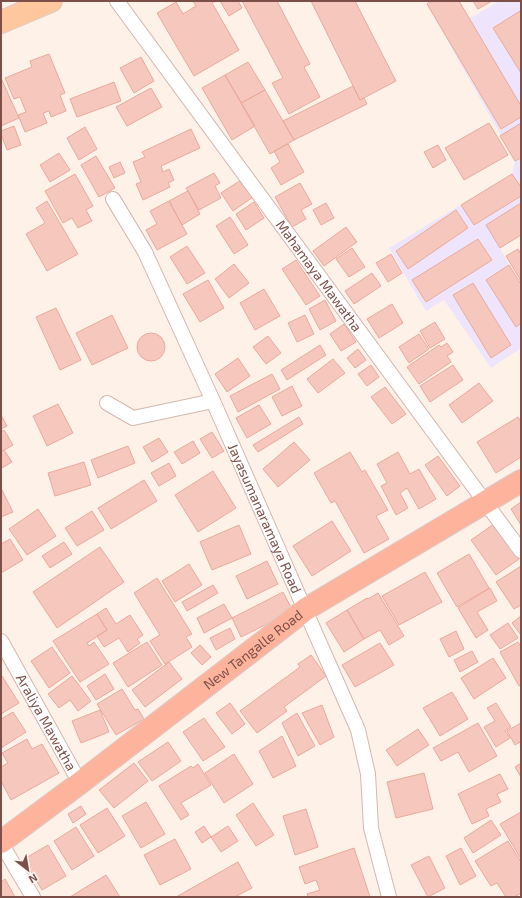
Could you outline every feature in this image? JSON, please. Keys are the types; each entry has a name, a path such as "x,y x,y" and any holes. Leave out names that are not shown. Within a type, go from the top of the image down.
{"highway":[{"name":"New Tangalle Road","path":"1,842 306,609 521,481"}],"main road":[{"path":"1,22 51,1"}],"street":[{"name":"Mahamaya Mawatha","path":"117,1 521,551"},
{"name":"Jayasumanaramaya Road","path":"113,199 145,252 213,400 358,730 368,774 371,828 389,897"},
{"path":"107,403 133,418 213,400"},
{"name":"Araliya Mawatha","path":"1,641 80,783"},
{"path":"1,842 33,897"}],"shaded area":[{"path":"431,1 459,1 470,18 500,1 521,1 521,235 500,248 521,284 521,348 491,368 444,300 426,311 389,248 512,174 515,161 427,4"}],"building":[{"path":"193,1 216,1 212,3 239,50 194,76 157,13 176,2 183,14 196,6"},
{"path":"220,1 238,1 242,8 229,16"},
{"path":"242,1 277,1 310,64 304,67 320,97 289,114 272,83 283,78"},
{"path":"311,1 355,1 396,81 360,100"},
{"path":"431,1 459,1 521,106 521,117 501,129 427,4"},
{"path":"473,1 492,1 478,9"},
{"path":"520,11 521,12 521,73 493,28"},
{"path":"49,54 65,93 60,95 66,111 51,117 49,111 43,113 47,123 25,132 18,115 26,112 20,97 14,99 5,78 32,67 30,61"},
{"path":"141,57 154,81 134,93 120,68"},
{"path":"248,62 265,90 241,103 225,75"},
{"path":"225,75 255,126 232,140 202,88"},
{"path":"1,78 19,118 1,126"},
{"path":"114,82 121,101 77,117 70,99"},
{"path":"353,86 360,100 364,98 367,104 294,140 283,121"},
{"path":"151,88 162,107 127,126 116,107"},
{"path":"265,90 294,140 270,154 241,103"},
{"path":"489,123 508,155 464,180 445,148"},
{"path":"521,123 521,158 515,161 500,136"},
{"path":"14,126 21,145 7,150 1,131"},
{"path":"85,127 97,149 79,160 67,138"},
{"path":"191,129 200,148 161,166 163,172 169,169 174,180 168,183 170,187 143,200 136,184 141,182 133,162 145,157 142,152"},
{"path":"288,144 304,172 281,185 271,168 280,162 274,151"},
{"path":"438,145 446,160 433,168 424,152"},
{"path":"59,153 70,170 50,182 40,165"},
{"path":"96,156 115,188 99,197 81,165"},
{"path":"120,162 125,173 114,178 109,167"},
{"path":"214,173 220,183 215,186 221,198 199,210 186,188"},
{"path":"75,174 93,206 86,210 92,221 78,228 72,218 63,223 45,191"},
{"path":"512,174 521,187 521,196 474,225 461,205"},
{"path":"241,180 253,197 233,211 221,193"},
{"path":"300,183 312,204 301,210 306,219 292,227 275,197"},
{"path":"188,191 200,214 182,225 169,201"},
{"path":"47,201 78,254 47,271 26,234 45,223 36,208"},
{"path":"169,201 187,234 157,250 146,230 157,224 150,211"},
{"path":"254,202 264,218 246,230 236,214"},
{"path":"326,203 334,218 321,225 313,210"},
{"path":"521,203 521,235 500,248 486,225"},
{"path":"456,210 468,228 408,269 396,251"},
{"path":"230,217 248,245 234,254 216,226"},
{"path":"346,227 357,242 324,266 313,251"},
{"path":"478,239 492,260 426,302 412,280"},
{"path":"187,246 205,273 187,284 170,257"},
{"path":"352,248 365,267 349,277 336,259"},
{"path":"518,249 521,254 521,281 506,256"},
{"path":"391,254 402,273 388,282 376,263"},
{"path":"296,260 320,296 306,305 282,269"},
{"path":"234,264 249,283 229,298 215,279"},
{"path":"509,265 521,284 521,323 516,327 486,280"},
{"path":"372,273 381,286 354,304 345,291"},
{"path":"208,280 224,308 200,322 183,294"},
{"path":"473,283 511,345 491,358 453,295"},
{"path":"264,289 280,316 255,330 240,303"},
{"path":"325,300 336,321 320,330 309,309"},
{"path":"392,304 403,323 379,338 367,319"},
{"path":"56,308 81,360 60,370 36,317"},
{"path":"112,315 128,348 92,365 76,333"},
{"path":"305,315 314,334 297,342 288,323"},
{"path":"435,322 445,339 430,348 420,331"},
{"path":"344,324 356,342 341,351 330,334"},
{"path":"151,333 161,337 165,347 161,357 151,361 141,357 137,347 141,337"},
{"path":"419,334 429,349 409,363 399,347"},
{"path":"268,336 281,353 266,364 253,347"},
{"path":"447,343 453,352 447,356 451,362 419,384 407,367 439,345 441,347"},
{"path":"320,345 326,355 287,380 281,370"},
{"path":"358,349 366,360 355,368 347,358"},
{"path":"238,358 250,376 227,392 215,374"},
{"path":"333,359 345,373 318,393 307,379"},
{"path":"371,365 379,377 367,386 358,374"},
{"path":"453,365 463,380 430,402 420,386"},
{"path":"272,374 280,389 238,412 230,396"},
{"path":"479,383 493,401 462,423 449,405"},
{"path":"292,386 302,406 282,416 272,397"},
{"path":"385,387 406,414 392,424 371,397"},
{"path":"58,404 73,433 47,446 33,416"},
{"path":"259,405 271,424 247,438 236,418"},
{"path":"1,415 7,426 1,429"},
{"path":"299,417 303,424 258,452 253,445"},
{"path":"518,417 521,422 521,457 496,473 477,442"},
{"path":"4,430 13,445 1,452 1,432"},
{"path":"212,432 224,451 212,458 200,439"},
{"path":"159,438 168,452 152,462 143,447"},
{"path":"193,441 200,453 182,464 174,452"},
{"path":"294,442 310,460 278,487 263,469"},
{"path":"128,446 135,463 98,478 91,460"},
{"path":"4,450 12,462 2,468 1,452"},
{"path":"350,452 362,472 365,470 388,510 376,516 389,539 364,553 335,501 331,503 314,473"},
{"path":"398,452 410,474 419,469 436,499 419,509 407,488 400,493 408,508 396,515 381,486 387,483 377,464"},
{"path":"438,456 460,486 447,496 425,465"},
{"path":"84,462 91,485 55,496 48,473"},
{"path":"169,463 176,476 159,486 151,473"},
{"path":"213,471 236,508 198,532 175,495"},
{"path":"144,480 157,501 111,529 98,508"},
{"path":"1,488 13,512 1,517"},
{"path":"521,502 521,525 511,509"},
{"path":"38,509 56,536 27,555 9,529"},
{"path":"92,511 104,530 77,546 65,528"},
{"path":"332,521 351,551 312,576 293,546"},
{"path":"494,524 519,559 496,575 471,540"},
{"path":"239,525 251,554 212,570 200,542"},
{"path":"10,539 23,560 1,573 1,544"},
{"path":"64,542 72,554 50,568 42,556"},
{"path":"100,547 124,582 57,628 33,592"},
{"path":"469,554 489,588 457,607 437,573"},
{"path":"267,561 278,584 247,599 236,576"},
{"path":"189,564 202,585 175,602 162,581"},
{"path":"521,566 521,605 514,609 496,582"},
{"path":"425,572 442,602 399,625 382,596"},
{"path":"157,578 192,634 186,637 192,647 165,664 150,641 160,635 134,593"},
{"path":"213,585 218,593 187,611 182,602"},
{"path":"490,588 497,601 477,612 488,630 476,638 458,608"},
{"path":"283,592 293,611 241,637 232,618"},
{"path":"378,593 404,636 389,645 380,630 364,639 347,610"},
{"path":"224,604 232,618 204,633 197,618"},
{"path":"106,608 116,624 130,615 143,635 137,639 140,643 128,652 119,638 104,647 97,636 107,630 97,614"},
{"path":"347,610 364,639 344,652 326,623"},
{"path":"97,614 107,630 87,643 89,646 94,642 109,664 80,682 53,641"},
{"path":"521,616 521,635 512,623"},
{"path":"508,623 518,638 500,649 490,635"},
{"path":"230,628 235,639 216,650 210,638"},
{"path":"456,631 464,649 449,657 440,639"},
{"path":"147,642 162,665 128,687 113,663"},
{"path":"518,642 521,647 521,685 519,686 500,652"},
{"path":"380,643 394,665 355,687 342,665"},
{"path":"200,645 211,657 202,665 191,653"},
{"path":"52,647 70,673 49,688 31,661"},
{"path":"472,651 478,662 460,672 454,660"},
{"path":"311,655 326,676 284,707 287,711 257,733 240,711 300,667 298,664"},
{"path":"493,658 506,678 474,699 461,678"},
{"path":"169,662 182,679 145,707 132,690"},
{"path":"105,674 114,689 96,700 87,686"},
{"path":"2,676 19,703 1,714 1,677"},
{"path":"72,676 91,701 78,711 70,700 59,708 48,694"},
{"path":"122,689 135,710 138,709 144,719 116,735 97,704"},
{"path":"452,692 468,719 440,736 423,708"},
{"path":"230,703 245,724 232,734 216,713"},
{"path":"496,703 511,727 505,731 510,738 496,747 484,727 495,721 487,708"},
{"path":"322,705 334,737 320,745 302,713"},
{"path":"100,710 109,732 81,743 72,721"},
{"path":"13,712 26,732 1,748 1,719"},
{"path":"297,713 315,746 298,756 282,723"},
{"path":"204,718 225,747 203,761 183,732"},
{"path":"478,723 497,756 469,772 458,752 441,761 433,748"},
{"path":"521,723 521,744 520,742 515,745 507,731"},
{"path":"418,729 429,745 397,766 386,750"},
{"path":"282,736 296,766 273,778 259,751"},
{"path":"27,739 32,749 42,744 59,773 11,800 1,781 1,767 8,763 2,753"},
{"path":"168,742 181,761 152,781 138,762"},
{"path":"234,754 253,784 224,803 205,773"},
{"path":"134,763 148,781 114,808 99,790"},
{"path":"521,763 521,777 515,767"},
{"path":"198,764 211,785 181,803 189,815 181,820 159,786 191,766 193,768"},
{"path":"424,773 433,809 396,818 387,782"},
{"path":"500,774 508,789 497,794 501,802 486,809 489,816 472,824 458,794"},
{"path":"146,802 165,834 141,848 122,816"},
{"path":"253,803 274,835 256,846 236,815"},
{"path":"81,806 86,814 73,823 68,814"},
{"path":"107,808 125,836 98,853 80,825"},
{"path":"306,809 318,847 295,855 283,816"},
{"path":"521,812 521,859 500,824"},
{"path":"491,820 501,835 473,853 464,838"},
{"path":"204,826 211,837 202,843 195,832"},
{"path":"228,826 238,841 221,852 211,837"},
{"path":"76,827 94,856 72,870 54,841"},
{"path":"175,839 191,869 160,885 144,855"},
{"path":"508,841 521,862 521,893 514,897 506,897 497,883 491,886 475,861"},
{"path":"48,845 66,876 42,890 24,859"},
{"path":"354,848 370,897 308,897 307,894 320,890 316,880 305,884 299,867"},
{"path":"461,848 476,876 460,885 446,856"},
{"path":"429,856 445,888 428,897 411,865"},
{"path":"238,862 252,888 235,897 176,897"},
{"path":"106,875 120,897 70,897"},
{"path":"5,879 15,897 1,897 1,882"}]}
